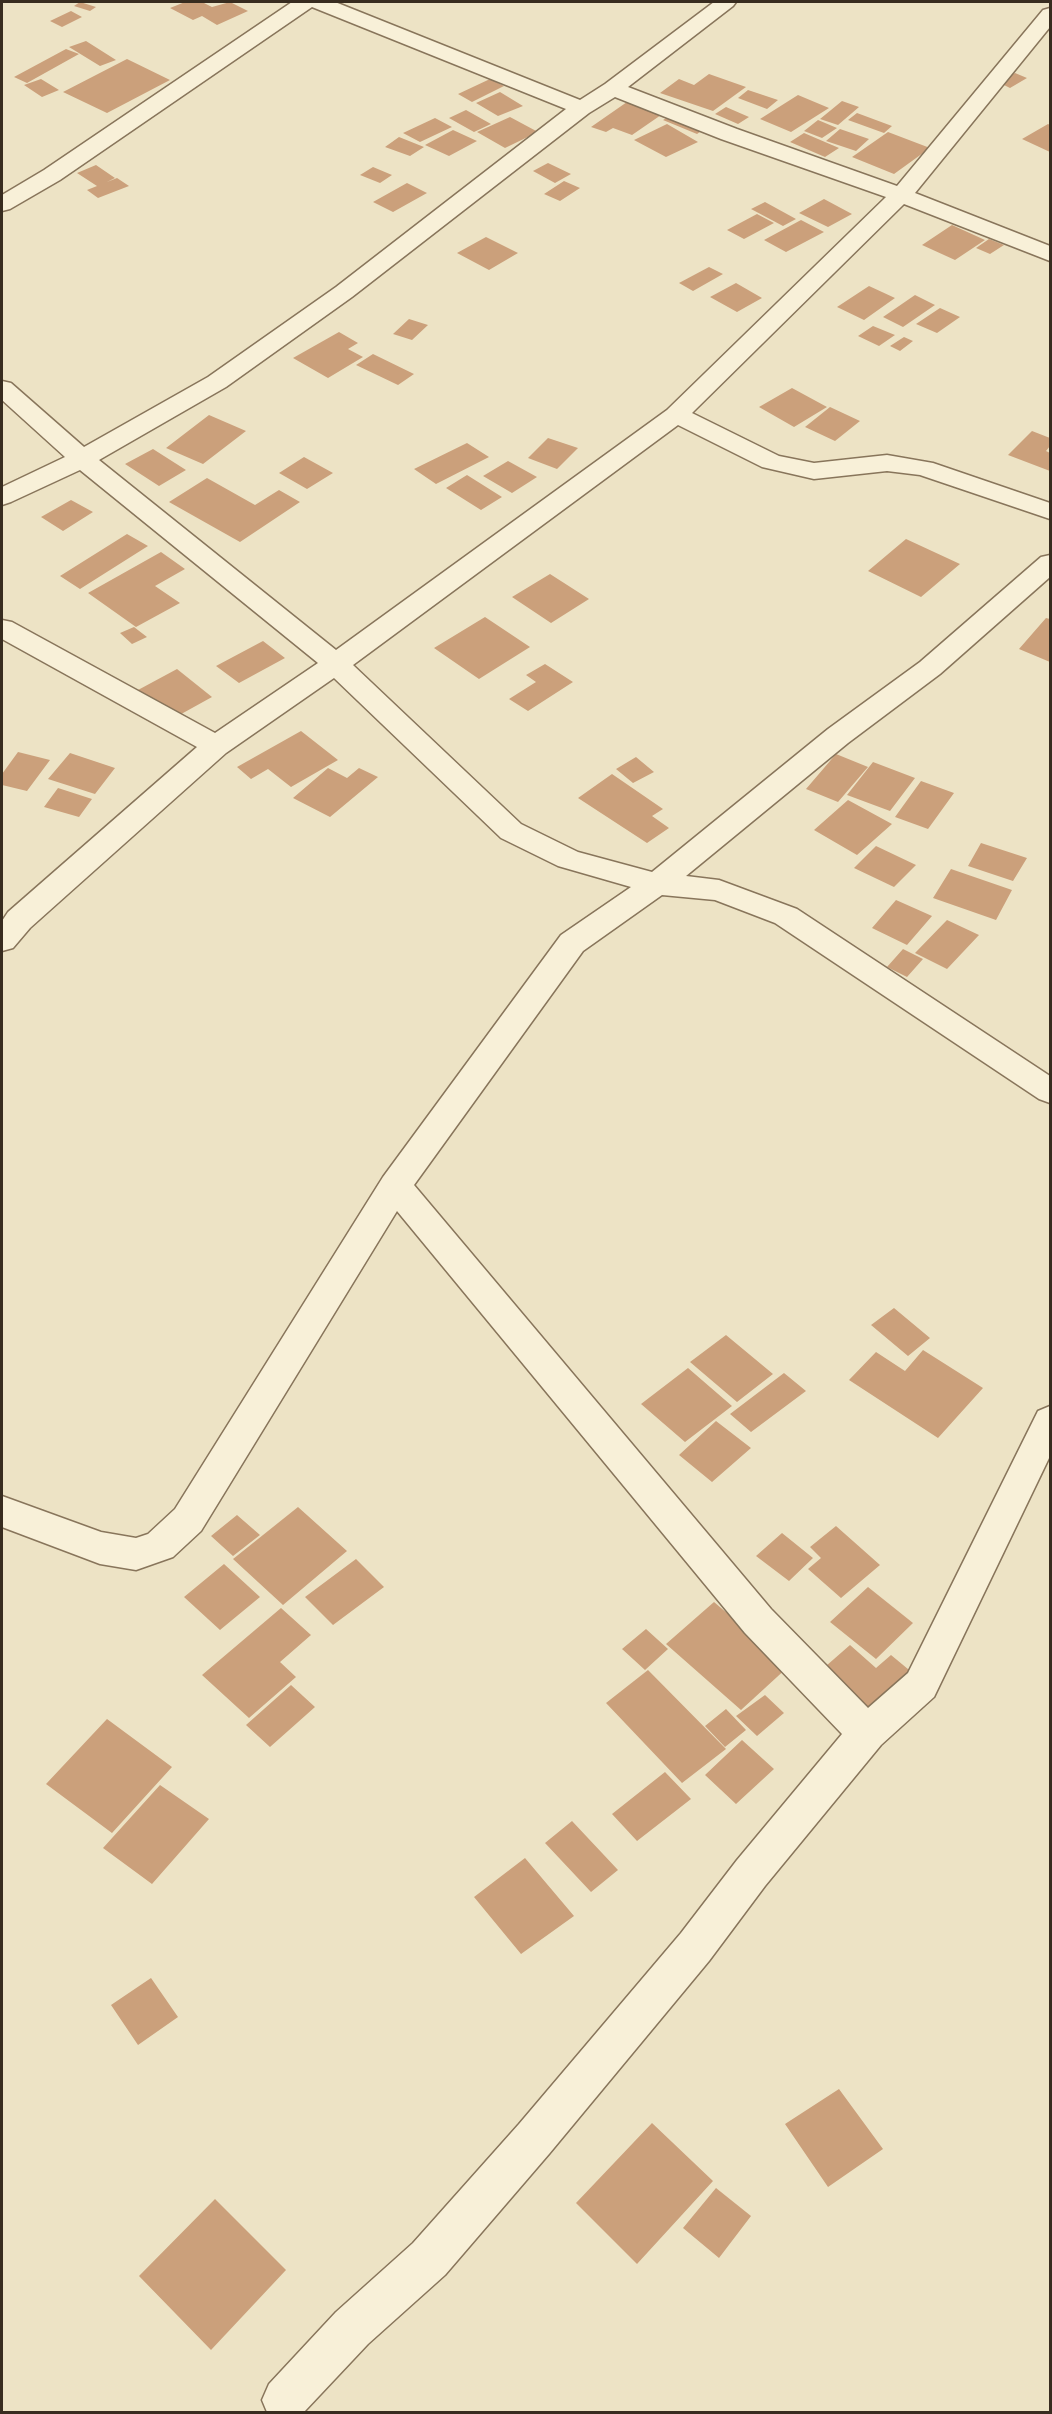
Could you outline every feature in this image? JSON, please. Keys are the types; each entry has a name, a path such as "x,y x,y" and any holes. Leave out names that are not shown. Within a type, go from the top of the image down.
{"street":[{"path":"2,204 52,175 305,2"},
{"path":"318,2 581,108"},
{"path":"2,497 82,459 216,382 335,299 581,108 613,89 726,2"},
{"path":"7,925 216,746 336,664 676,415 901,195 1050,14"},
{"path":"613,89 729,134 901,195 1050,254"},
{"path":"2,388 82,459 336,664 511,831 568,859 657,884 719,890 786,916 1050,1091"},
{"path":"676,415 771,462 814,471 887,463 924,468 1050,511"},
{"path":"2,1511 100,1548 136,1554 160,1546 188,1520 395,1186 572,943 657,884 838,736 930,668 1050,563"},
{"path":"2,628 216,746"},
{"path":"395,1186 758,1621 867,1733"},
{"path":"285,2400 352,2328 429,2259 534,2139 695,1947 751,1874 867,1733 921,1685 1050,1421"}],"building":[{"path":"80,2 96,7 90,11 74,6"},
{"path":"185,2 202,2 212,7 230,2 248,11 217,25 202,16 193,20 170,8"},
{"path":"71,11 82,17 62,27 50,21"},
{"path":"86,41 116,60 100,66 69,47"},
{"path":"66,49 79,54 27,83 14,77"},
{"path":"127,59 170,80 107,113 63,92"},
{"path":"1015,73 1027,78 1010,88 998,82"},
{"path":"709,74 746,87 713,111 660,93 679,79 694,85"},
{"path":"41,79 59,90 42,97 24,85"},
{"path":"490,79 504,86 472,102 458,94"},
{"path":"748,90 778,100 767,109 738,98"},
{"path":"500,92 523,106 498,116 476,103"},
{"path":"798,95 829,108 791,132 760,119"},
{"path":"842,101 859,107 838,125 820,119"},
{"path":"627,102 661,115 632,135 613,128 606,132 591,127"},
{"path":"726,107 749,117 738,124 715,114"},
{"path":"466,110 491,124 474,132 449,118"},
{"path":"857,113 892,126 884,133 848,120"},
{"path":"673,114 707,127 697,134 663,120"},
{"path":"510,117 538,132 505,148 477,132"},
{"path":"435,118 452,127 420,142 403,133"},
{"path":"818,120 837,128 822,138 804,131"},
{"path":"667,124 698,142 666,157 634,140"},
{"path":"1050,125 1050,152 1022,139"},
{"path":"840,129 869,139 856,151 826,141"},
{"path":"453,130 477,141 449,156 425,145"},
{"path":"888,132 930,148 894,174 852,157"},
{"path":"804,133 839,148 825,157 790,142"},
{"path":"399,137 424,147 410,156 385,147"},
{"path":"548,163 571,174 555,183 533,171"},
{"path":"96,165 115,178 107,182 117,178 129,186 98,198 87,190 97,186 77,173"},
{"path":"373,167 392,175 380,183 360,175"},
{"path":"564,181 580,188 560,201 544,194"},
{"path":"407,183 427,193 393,212 373,202"},
{"path":"824,199 852,214 828,227 799,213"},
{"path":"765,202 796,219 783,226 751,209"},
{"path":"757,214 774,223 744,239 727,230"},
{"path":"801,220 824,232 786,252 764,240"},
{"path":"952,225 985,240 955,260 922,245"},
{"path":"486,237 518,253 489,270 457,253"},
{"path":"989,239 1004,245 990,254 976,248"},
{"path":"709,267 723,274 693,291 679,283"},
{"path":"736,283 762,298 737,312 710,297"},
{"path":"869,286 895,298 864,320 837,307"},
{"path":"915,295 935,305 903,327 883,317"},
{"path":"940,308 960,317 937,333 916,324"},
{"path":"409,319 428,325 412,340 393,334"},
{"path":"873,326 895,335 879,346 858,336"},
{"path":"339,332 358,343 348,349 363,357 328,378 293,358"},
{"path":"904,337 913,341 900,351 890,346"},
{"path":"373,354 414,374 398,385 356,365"},
{"path":"792,388 827,407 794,427 759,407"},
{"path":"830,407 860,421 835,441 805,427"},
{"path":"209,415 246,431 203,464 166,448"},
{"path":"1032,431 1050,438 1050,446 1046,451 1050,453 1050,471 1008,455"},
{"path":"548,438 578,448 557,469 528,458"},
{"path":"467,443 489,457 436,484 414,469"},
{"path":"153,449 186,470 159,486 125,464"},
{"path":"304,457 333,473 307,489 279,473"},
{"path":"508,461 537,477 512,493 483,476"},
{"path":"467,475 502,497 481,510 446,488"},
{"path":"207,478 255,505 279,490 300,502 240,542 169,502"},
{"path":"71,500 93,512 63,531 41,517"},
{"path":"127,534 148,546 80,589 60,576"},
{"path":"906,539 960,564 921,597 868,571"},
{"path":"161,552 185,569 155,586 180,603 136,627 88,593"},
{"path":"550,574 589,599 551,623 512,597"},
{"path":"485,617 530,647 479,679 434,648"},
{"path":"1046,618 1050,619 1050,662 1019,649"},
{"path":"134,627 147,637 132,644 120,633"},
{"path":"263,641 285,658 239,683 216,666"},
{"path":"545,664 573,682 528,711 509,699 536,682 526,675"},
{"path":"177,669 212,697 174,718 138,690"},
{"path":"301,731 338,760 291,787 268,769 251,779 237,767"},
{"path":"18,752 50,760 27,791 2,785 2,774"},
{"path":"70,753 115,768 95,794 48,779"},
{"path":"836,754 868,767 838,802 806,789"},
{"path":"636,757 654,772 633,783 616,769"},
{"path":"873,762 915,778 890,811 847,795"},
{"path":"328,768 347,778 359,768 378,777 330,817 293,798"},
{"path":"612,774 663,809 652,816 669,828 647,843 578,798"},
{"path":"921,781 954,793 928,829 895,817"},
{"path":"58,788 92,799 79,817 44,807"},
{"path":"848,800 892,824 857,855 814,830"},
{"path":"981,843 1027,858 1013,881 968,866"},
{"path":"876,846 916,865 894,887 854,868"},
{"path":"951,869 1012,890 996,920 933,898"},
{"path":"896,900 932,916 907,945 872,928"},
{"path":"947,920 979,935 947,969 915,953"},
{"path":"903,949 923,959 907,977 887,967"},
{"path":"894,1308 930,1338 908,1356 871,1325"},
{"path":"726,1335 773,1374 737,1402 690,1362"},
{"path":"923,1350 983,1388 938,1438 849,1380 876,1352 905,1371"},
{"path":"688,1368 732,1406 685,1442 641,1404"},
{"path":"784,1373 806,1391 751,1432 730,1414"},
{"path":"716,1421 751,1448 712,1482 679,1455"},
{"path":"298,1507 347,1551 283,1605 233,1559"},
{"path":"237,1515 260,1535 233,1556 211,1536"},
{"path":"836,1526 880,1565 841,1598 808,1569 821,1558 810,1547"},
{"path":"782,1533 813,1558 789,1581 756,1556"},
{"path":"356,1559 384,1587 333,1625 305,1597"},
{"path":"224,1564 260,1597 220,1630 184,1597"},
{"path":"868,1587 913,1623 876,1659 830,1622"},
{"path":"714,1602 789,1666 741,1710 666,1644"},
{"path":"281,1608 311,1635 280,1662 296,1677 249,1718 202,1675"},
{"path":"646,1629 668,1649 645,1670 622,1649"},
{"path":"850,1645 876,1668 891,1655 920,1679 871,1722 818,1673"},
{"path":"648,1670 726,1749 682,1783 606,1703"},
{"path":"291,1685 315,1707 270,1747 246,1725"},
{"path":"765,1695 784,1713 757,1736 736,1716"},
{"path":"726,1709 746,1730 725,1747 705,1726"},
{"path":"107,1719 172,1767 112,1833 46,1784"},
{"path":"742,1740 774,1769 736,1804 705,1775"},
{"path":"665,1772 691,1799 637,1841 612,1814"},
{"path":"160,1785 209,1819 152,1884 103,1848"},
{"path":"572,1821 618,1870 591,1892 545,1843"},
{"path":"525,1858 574,1916 521,1954 474,1897"},
{"path":"151,1978 178,2017 138,2045 111,2005"},
{"path":"839,2089 883,2149 828,2187 785,2124"},
{"path":"652,2123 713,2181 637,2264 576,2203"},
{"path":"716,2188 751,2216 719,2258 683,2228"},
{"path":"215,2199 286,2270 211,2350 139,2276"}]}
